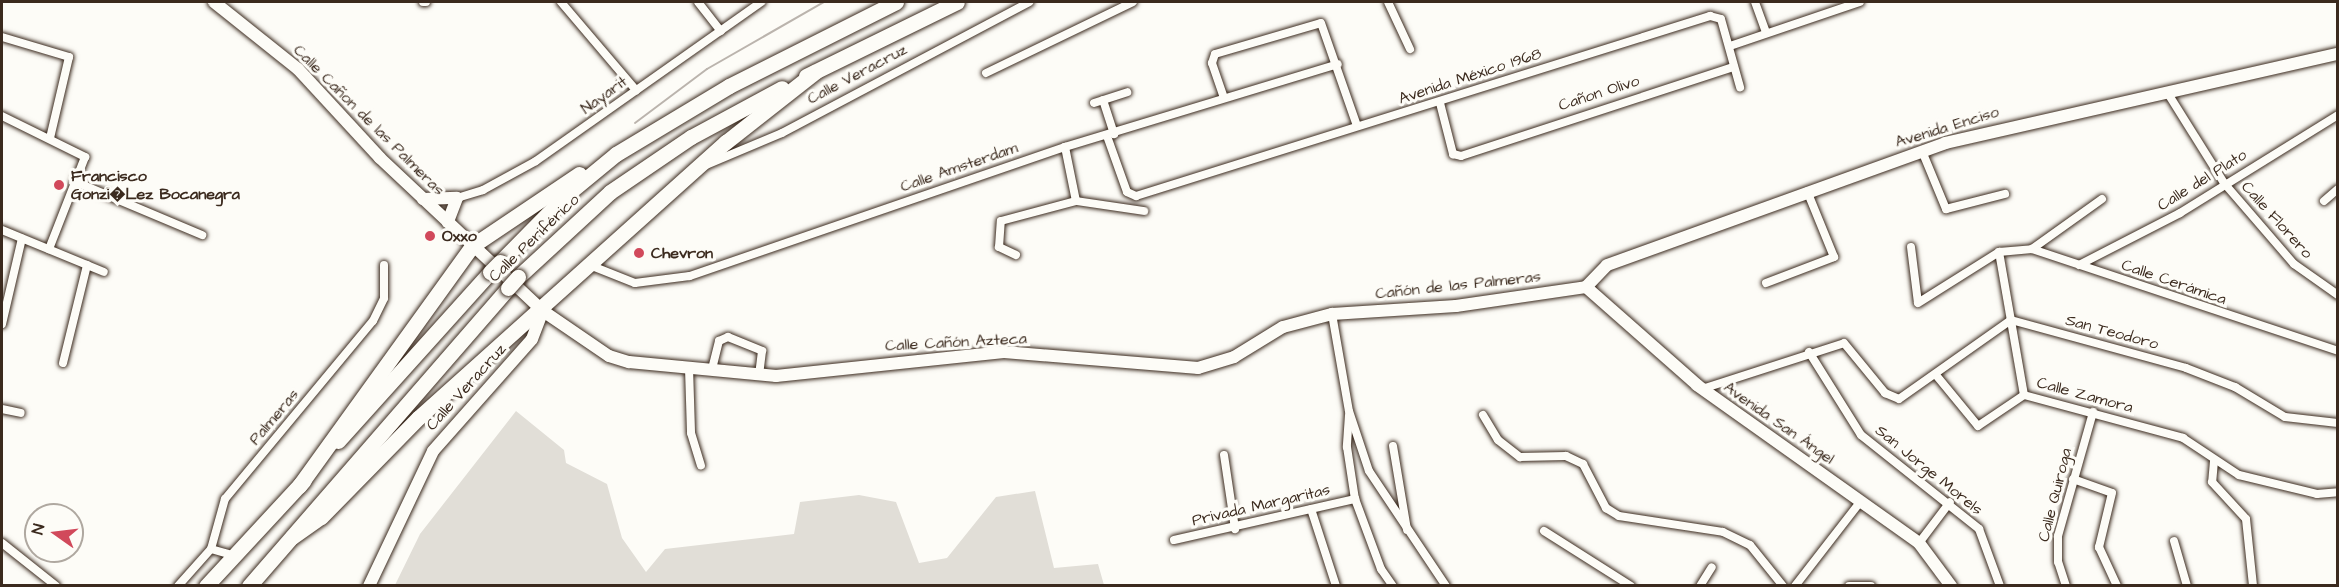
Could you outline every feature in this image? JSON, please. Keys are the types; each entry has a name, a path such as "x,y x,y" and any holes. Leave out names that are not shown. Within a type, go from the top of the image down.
{"highway":[{"name":"Calle Periférico","path":"206,585 236,556 495,267 565,196 616,154 729,86 896,2"},
{"name":"Calle Periférico","path":"255,582 513,282 578,218 666,153 815,72 957,2"},
{"path":"292,537 321,517 418,418 543,311 697,168 815,72"},
{"path":"298,486 472,246 518,210 616,154"}],"main road":[{"name":"Calle Cañon de las Palmeras","path":"214,2 298,69 423,199 543,311 609,356"},
{"name":"Avenida Enciso","path":"1587,287 1607,265 1922,151 2016,123 2337,54"},
{"path":"423,199 457,198 448,222"},
{"name":"Cañón de las Palmeras","path":"1332,314 1456,306 1587,287"},
{"name":"Avenida San Ángel","path":"1587,287 1702,389 1919,543 1951,585"},
{"name":"Calle Veracruz","path":"369,585 433,451 460,414 532,339 543,311"},
{"name":"Calle Cañón Azteca","path":"609,356 689,368 759,374 1005,352 1198,368 1234,357 1283,327 1332,314"}],"street":[{"path":"561,2 636,90"},
{"path":"698,2 721,31"},
{"name":"Nayarit","path":"457,198 483,190 536,161 761,2"},
{"name":"Calle Veracruz","path":"697,168 782,133 1029,2"},
{"path":"986,74 1133,2"},
{"path":"1388,2 1410,49"},
{"path":"1755,2 1766,33"},
{"path":"1740,87 1733,67 1730,46 1860,2"},
{"name":"Avenida México 1968","path":"1127,92 1098,102 1111,135 1127,192 1136,196 1357,126 1440,103 1710,16 1720,19 1730,46"},
{"path":"1224,98 1213,58 1322,23 1338,64 1357,126"},
{"path":"2,37 69,57 51,138"},
{"name":"Calle Amsterdam","path":"592,266 635,283 690,276 1065,147 1111,135 1338,64"},
{"name":"Cañon Olivo","path":"1440,103 1456,156 1733,67"},
{"name":"Calle Florero","path":"2167,92 2224,183 2294,264 2337,296"},
{"name":"Calle del Plato","path":"2079,265 2180,213 2224,183 2337,115"},
{"path":"2,116 51,138 85,157 49,249"},
{"path":"1065,147 1076,201"},
{"path":"1922,151 1946,209 2005,194"},
{"path":"76,182 202,235"},
{"path":"2324,201 2337,189"},
{"path":"1766,283 1834,257 1807,191"},
{"path":"2032,249 2102,199"},
{"path":"1016,255 999,247 999,223 1076,201 1144,211"},
{"path":"2,230 104,272"},
{"path":"2,324 22,238"},
{"path":"1911,247 1918,303 1999,252 2024,395"},
{"name":"Calle Cerámica","path":"1999,252 2032,249 2337,351"},
{"path":"63,363 87,265"},
{"name":"Palmeras","path":"178,585 211,549 225,499 373,321 384,298 384,265"},
{"path":"1332,314 1349,411 1377,489 1446,585"},
{"path":"1702,389 1838,344 1855,351 1892,398 1936,375 2011,320"},
{"name":"San Teodoro","path":"2011,320 2186,368 2235,387 2285,417 2337,423"},
{"path":"712,369 719,341 728,337 762,351 759,374"},
{"name":"San Jorge Morels","path":"1809,352 1861,435 1950,502 1985,539 2000,585"},
{"path":"689,368 691,433 701,465"},
{"name":"Calle Zamora","path":"1936,375 1978,426 2024,395 2183,438 2214,461 2239,475 2317,495 2337,492"},
{"path":"2,409 21,413"},
{"path":"1349,411 1347,447 1355,499 1381,569 1384,585"},
{"name":"Calle Quiroga","path":"2066,585 2056,550 2073,479 2093,412"},
{"path":"1483,415 1498,440 1520,457 1566,456 1583,464 1606,508 1619,516 1724,532 1750,545 1783,585"},
{"path":"1393,446 1407,530"},
{"path":"1224,454 1235,529"},
{"path":"2214,461 2212,482 2246,519 2253,585"},
{"path":"2073,479 2106,486 2112,493 2099,547 2117,585"},
{"name":"Privada Margaritas","path":"1174,540 1235,529 1355,499"},
{"path":"1796,585 1861,501"},
{"path":"1919,543 1950,502"},
{"path":"1311,509 1336,585"},
{"path":"1544,531 1631,585"},
{"path":"2174,540 2187,585"},
{"path":"2,543 56,585"},
{"path":"211,549 236,556"},
{"path":"1700,585 1712,567"},
{"path":"1381,569 1393,585"},
{"path":"1849,585 1871,585"}],"shaded area":[{"path":"516,411 564,450 566,463 607,484 622,538 646,572 665,549 794,534 800,502 859,495 896,502 919,563 947,558 996,497 1035,491 1054,568 1098,564 1104,585 395,585 420,534"}],"waterway":[{"path":"635,123 707,69 824,2"}],"place":[{"name":"Francisco Gonzi�Lez Bocanegra","path":"59,185"},
{"name":"Oxxo","path":"430,236"},
{"name":"Chevron","path":"639,253"}]}
